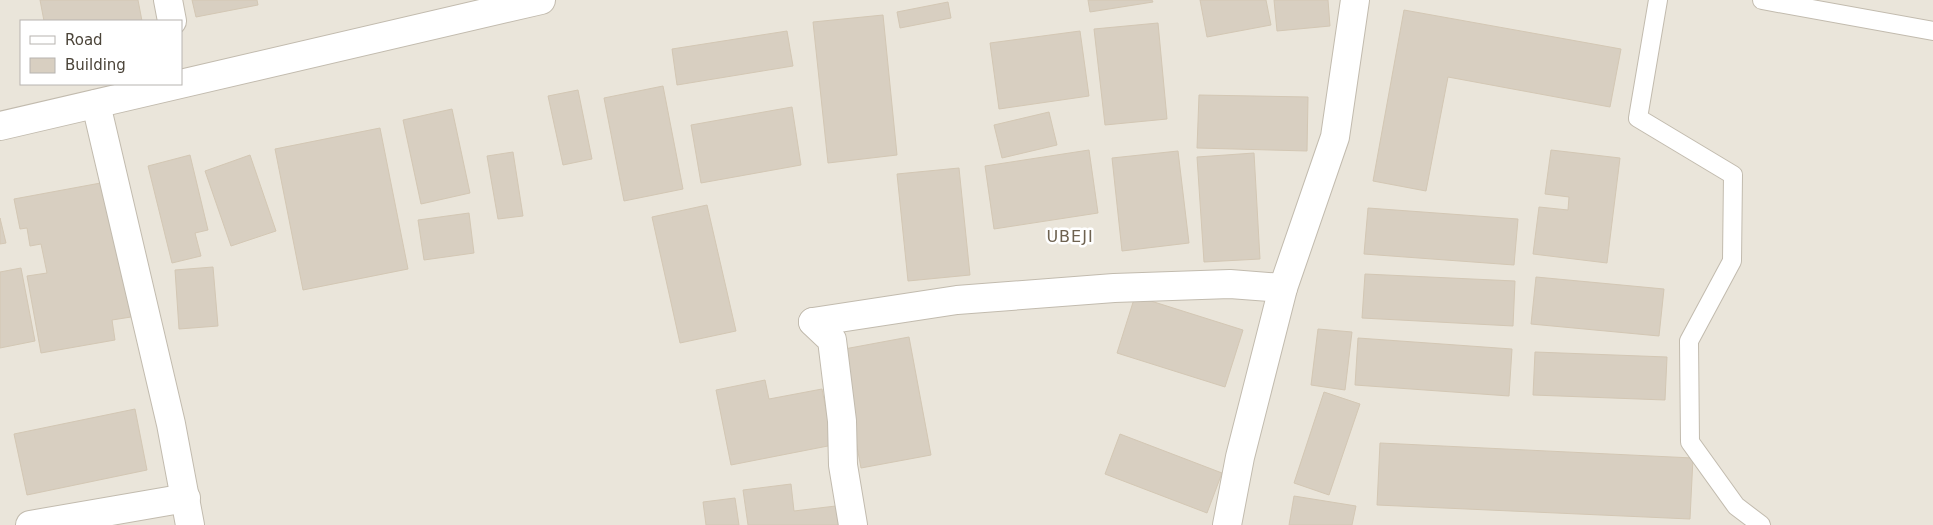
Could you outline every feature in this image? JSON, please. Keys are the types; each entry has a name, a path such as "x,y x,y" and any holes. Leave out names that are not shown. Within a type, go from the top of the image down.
{"street":[{"path":"168,0 172,20"},
{"path":"182,80 541,0"},
{"path":"1227,525 1240,457 1283,288 1335,137 1355,0"},
{"path":"0,126 96,104 164,85"},
{"path":"96,104 171,424 190,525"},
{"path":"852,525 843,465 842,421 832,340 813,322 957,300 1114,288 1230,284 1283,288"},
{"path":"30,525 186,498"}],"lane":[{"path":"1658,0 1638,118 1733,176 1732,260 1689,341 1690,442 1736,506 1761,525"},
{"path":"1762,0 1933,31"}],"shaded area":[{"path":"0,0 1933,0 1933,525 0,525"}],"building":[{"path":"40,0 138,0 142,20 44,20"},
{"path":"192,0 257,0 258,5 196,17"},
{"path":"1088,0 1152,0 1153,2 1090,12"},
{"path":"1200,0 1266,0 1271,25 1207,37"},
{"path":"1274,0 1328,0 1330,26 1277,31"},
{"path":"948,2 951,18 900,28 897,12"},
{"path":"1404,10 1621,49 1610,107 1448,77 1426,191 1373,181"},
{"path":"883,15 897,155 828,163 813,22"},
{"path":"1158,23 1167,119 1105,125 1094,29"},
{"path":"787,31 793,66 677,85 672,49"},
{"path":"1080,31 1089,96 999,109 990,43"},
{"path":"663,86 683,189 624,201 604,98"},
{"path":"578,90 592,159 563,165 548,96"},
{"path":"1199,95 1308,97 1307,151 1197,148"},
{"path":"792,107 801,165 701,183 691,125"},
{"path":"452,109 470,193 421,204 403,120"},
{"path":"1049,112 1057,145 1002,158 994,125"},
{"path":"380,128 408,269 303,290 275,149"},
{"path":"1089,150 1098,213 994,229 985,166"},
{"path":"1551,150 1620,158 1607,263 1533,254 1539,207 1568,210 1569,197 1545,194"},
{"path":"1178,151 1189,243 1122,251 1112,158"},
{"path":"513,152 523,216 498,219 487,156"},
{"path":"1254,153 1260,259 1204,262 1197,157"},
{"path":"190,155 208,230 195,233 201,256 172,263 148,166"},
{"path":"250,155 276,231 231,246 205,171"},
{"path":"959,168 970,275 908,281 897,174"},
{"path":"106,182 131,317 112,320 115,340 41,353 27,276 47,273 41,244 30,246 27,228 20,229 14,199"},
{"path":"707,205 736,331 680,343 652,217"},
{"path":"1368,208 1518,219 1514,265 1364,254"},
{"path":"469,213 474,253 424,260 418,220"},
{"path":"0,218 6,243 0,244"},
{"path":"213,267 218,326 179,329 175,270"},
{"path":"21,268 35,341 0,348 0,272"},
{"path":"1365,274 1515,281 1513,326 1362,318"},
{"path":"1536,277 1664,289 1659,336 1531,324"},
{"path":"1135,296 1243,330 1225,387 1117,353"},
{"path":"1318,329 1352,332 1345,390 1311,385"},
{"path":"909,337 931,455 861,468 839,350"},
{"path":"1358,338 1512,349 1509,396 1355,385"},
{"path":"1535,352 1667,357 1665,400 1533,395"},
{"path":"765,380 769,399 822,389 833,445 731,465 716,390"},
{"path":"1324,392 1360,404 1329,495 1294,483"},
{"path":"135,409 147,470 27,495 14,434"},
{"path":"1120,434 1222,473 1207,513 1105,474"},
{"path":"1380,443 1693,458 1690,519 1377,505"},
{"path":"791,484 794,511 844,505 846,525 748,525 743,490"},
{"path":"1294,496 1356,506 1352,525 1289,525"},
{"path":"735,498 739,525 706,525 703,502"}],"district":[{"name":"UBEJI","path":"1070,236"}]}
